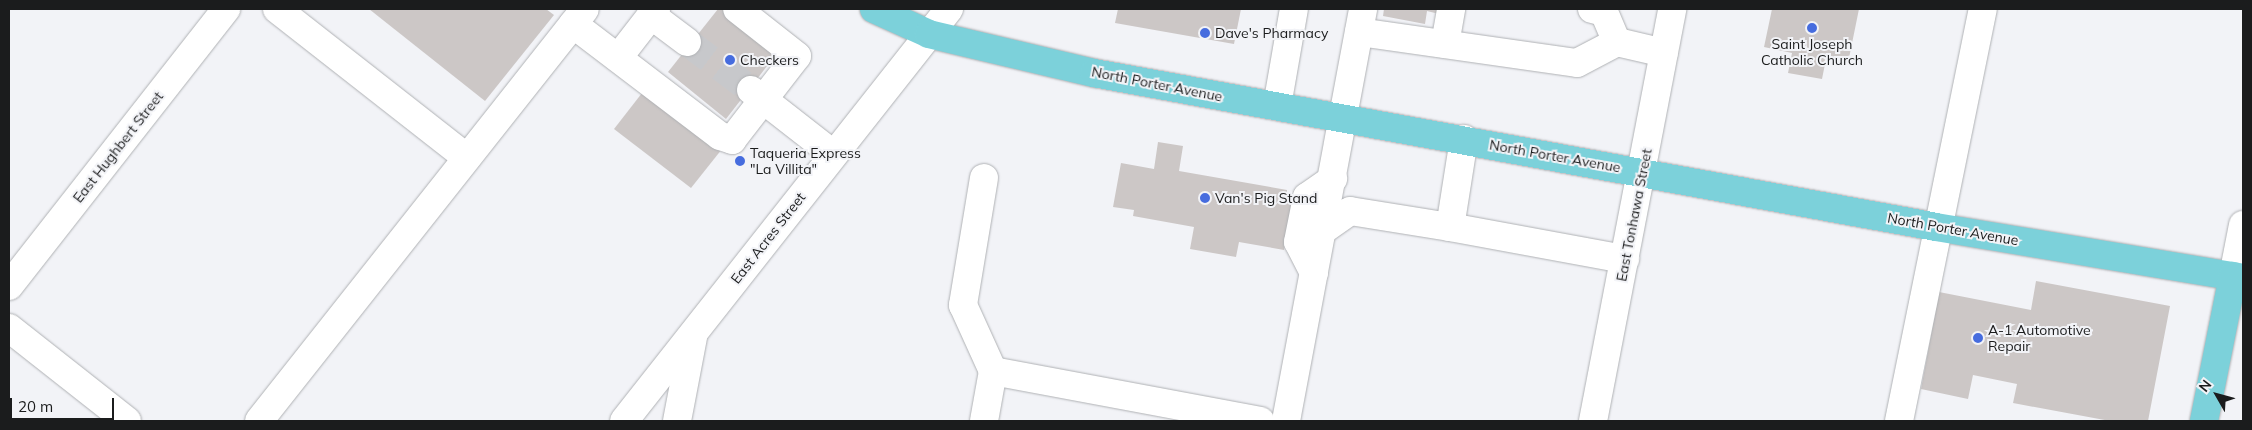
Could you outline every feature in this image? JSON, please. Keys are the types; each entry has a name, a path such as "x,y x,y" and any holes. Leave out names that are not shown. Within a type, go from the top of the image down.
{"main road":[{"name":"North Porter Avenue","path":"874,9 929,34 1031,60 1936,227 2238,277"},
{"path":"2204,421 2238,277"}],"street":[{"name":"East Hughbert Street","path":"9,286 226,9"},
{"path":"277,9 467,158"},
{"path":"259,421 579,16 618,58 720,136 732,140 757,95 797,56 737,9"},
{"name":"East Acres Street","path":"624,421 948,9"},
{"path":"1277,106 1294,9"},
{"path":"1445,44 1451,9"},
{"path":"1592,9 1604,12 1617,42"},
{"name":"East Tonhawa Street","path":"1593,421 1672,9"},
{"path":"1899,421 1936,227 1983,9"},
{"path":"618,58 654,12 687,42"},
{"path":"1286,421 1345,117 1361,20 1445,44 1577,63 1617,42 1664,53"},
{"path":"757,95 833,154"},
{"path":"1450,227 1464,139"},
{"path":"984,178 963,305 993,372 984,421"},
{"path":"1314,273 1298,242 1307,197 1333,179"},
{"path":"1323,230 1350,211 1625,259"},
{"path":"2238,277 2243,225"},
{"path":"9,328 127,421"},
{"path":"677,421 693,334"},
{"path":"993,372 1260,421"}],"building":[{"path":"369,9 546,9 554,15 485,101"},
{"path":"718,9 723,9 778,52 726,119 668,72"},
{"name":"Dave's Pharmacy","path":"1118,9 1241,9 1234,44 1115,23"},
{"path":"1384,9 1440,9 1439,14 1427,11 1425,24 1383,16"},
{"name":"Saint Joseph Catholic Church","path":"1772,9 1859,9 1848,63 1826,59 1822,79 1788,73 1792,53 1764,47"},
{"path":"649,84 726,144 691,188 614,129"},
{"name":"Van's Pig Stand","path":"1158,142 1183,146 1179,171 1287,190 1287,197 1303,200 1290,217 1284,250 1239,242 1236,257 1190,249 1194,227 1133,216 1134,210 1113,207 1121,163 1154,169"},
{"path":"2036,281 2170,306 2148,421 2110,421 2013,403 2017,384 1973,375 1968,399 1921,389 1939,292 2031,310"}],"tunnel":[{"path":"687,42 751,90"}],"place":[{"name":"Saint Joseph Catholic Church","path":"1812,28"},
{"name":"Dave's Pharmacy","path":"1205,33"},
{"name":"Checkers","path":"730,60"},
{"name":"Taqueria Express \"La Villita\"","path":"740,161"},
{"name":"Van's Pig Stand","path":"1205,198"},
{"name":"A-1 Automotive Repair","path":"1978,338"}]}
